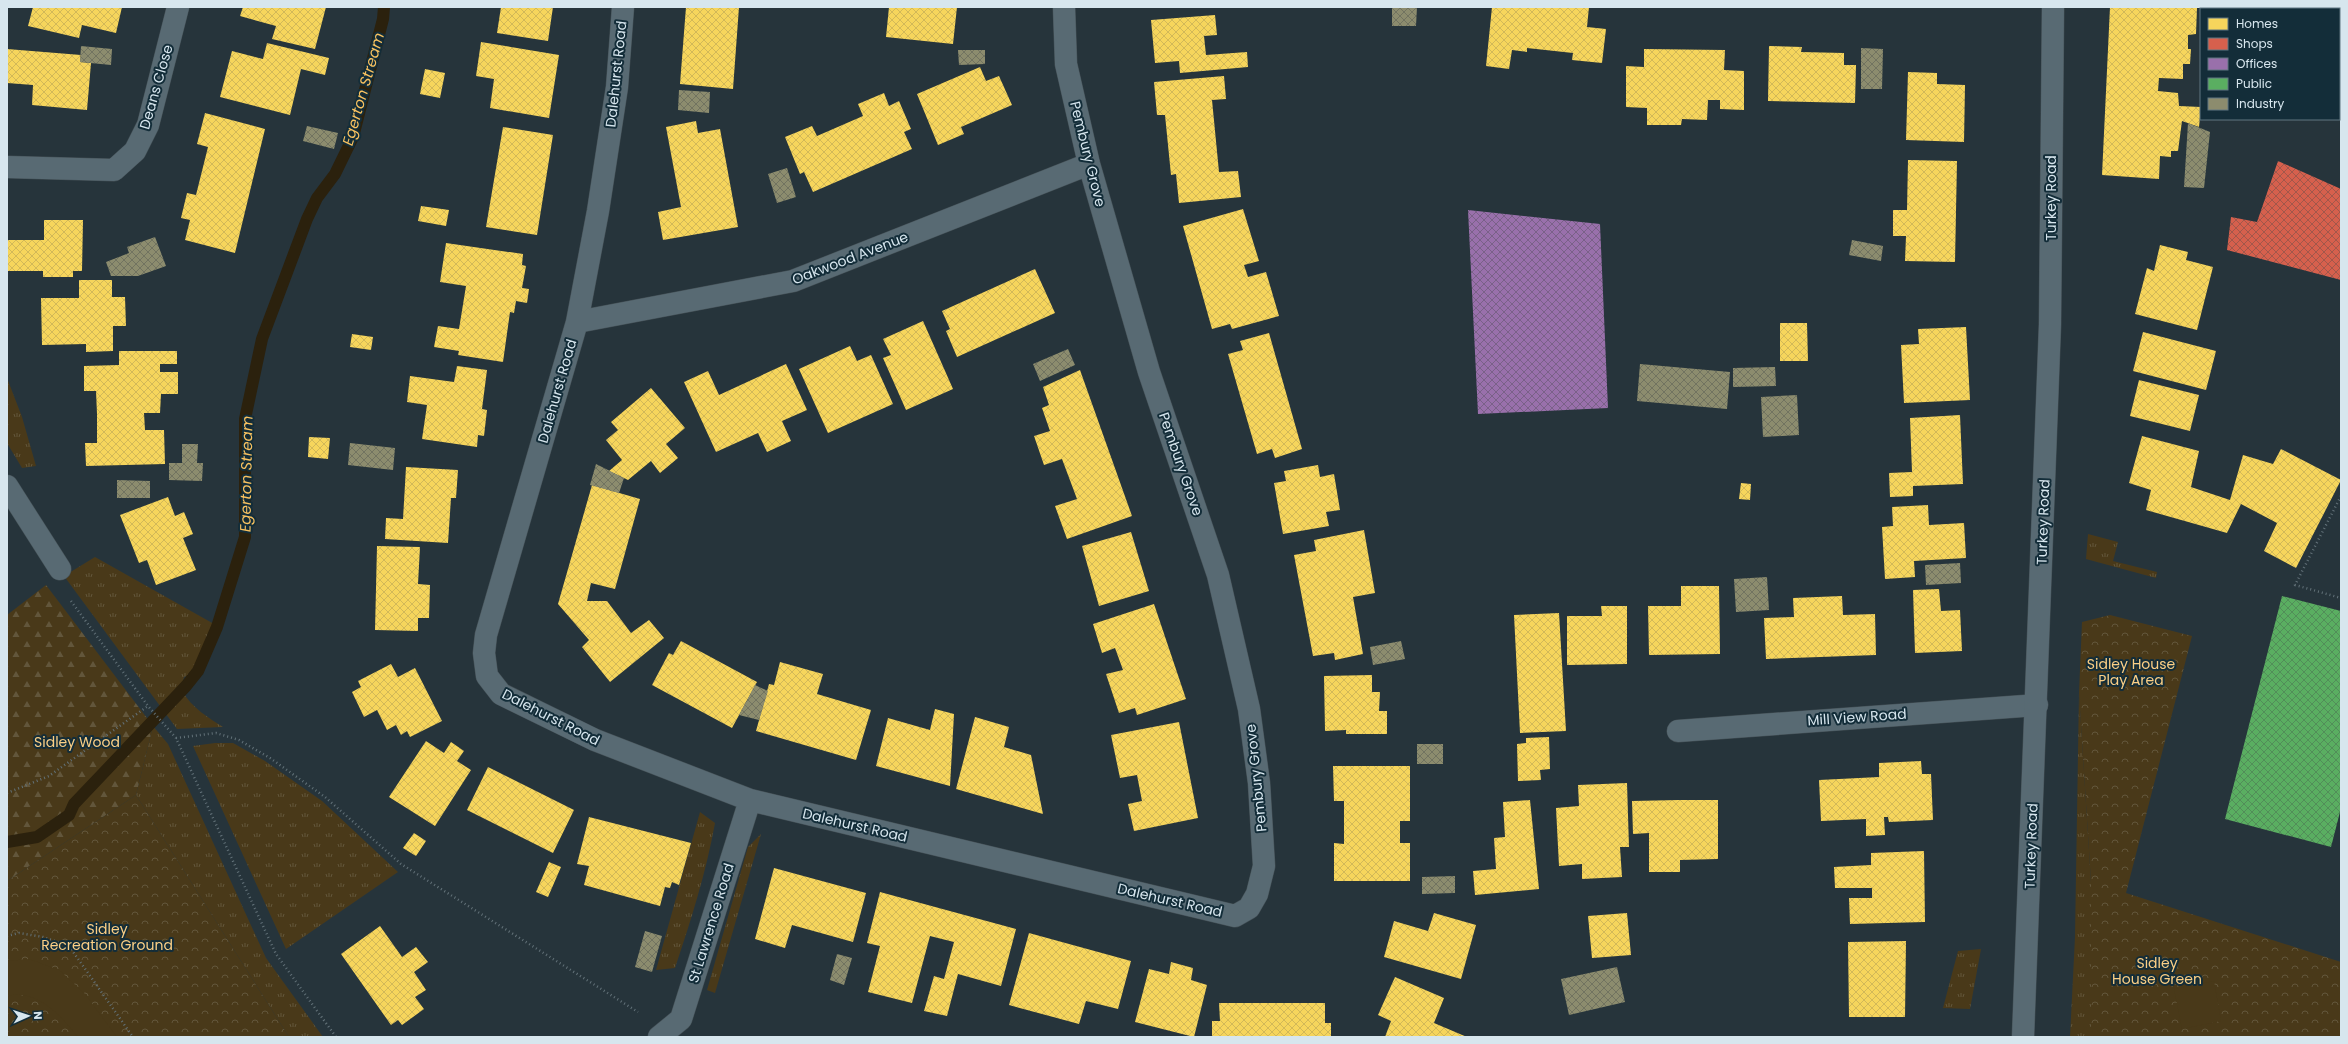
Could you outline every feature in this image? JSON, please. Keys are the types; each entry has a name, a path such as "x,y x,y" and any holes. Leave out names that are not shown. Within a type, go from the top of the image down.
{"street":[{"name":"Deans Close","path":"7,167 114,170 135,151 148,125 178,7"},
{"name":"Dalehurst Road","path":"623,7 617,87 598,211 577,322 486,635 484,653 487,676 501,694 594,740 750,800 1235,916"},
{"name":"Pembury Grove","path":"1064,7 1066,64 1089,164 1149,372 1218,574 1249,708 1259,783 1264,866 1256,894 1249,908 1235,916"},
{"name":"Turkey Road","path":"2023,1037 2037,705 2050,324 2053,7"},
{"name":"Oakwood Avenue","path":"577,322 793,281 1089,164"},
{"path":"7,486 60,569"},
{"name":"Mill View Road","path":"1678,731 2037,705"},
{"name":"St Lawrence Road","path":"663,1034 681,1019 750,800"}],"path":[{"path":"2341,496 2295,585 2341,598"},
{"path":"60,569 62,589 148,706 176,738 276,954 336,1037"},
{"path":"7,792 48,776 148,706"},
{"path":"176,738 216,733 239,740 270,758 325,797 401,864 663,1034"},
{"path":"7,936 18,933 43,937 69,946 133,1037"}],"green space":[{"path":"7,378 22,417 36,466 22,468 7,443"},
{"path":"2088,534 2118,542 2113,561 2157,572 2156,578 2086,559"},
{"path":"95,557 214,624 196,673 184,677 182,690 196,708 223,727 177,729 64,576"},
{"name":"Sidley Wood","path":"46,585 153,726 136,795 7,881 7,615"},
{"path":"2110,615 2192,636 2126,893 2341,962 2341,1037 2091,1037 2091,882 2079,693 2082,622"},
{"path":"2079,693 2091,882 2091,1037 2070,1037 2075,937"},
{"path":"153,726 168,744 266,958 323,1037 289,1037 136,795"},
{"path":"215,743 233,743 265,761 322,801 398,872 286,949 193,746"},
{"name":"Sidley Recreation Ground","path":"136,795 289,1037 7,1037 7,881"},
{"path":"700,812 715,823 698,896 675,968 656,970"},
{"path":"761,834 715,993 707,990 748,847"},
{"path":"1981,949 1970,1009 1943,1008 1958,951"},
{"path":"29,959 59,970 85,994 117,1037 78,1037 56,1013 39,1000 29,996 7,996 7,961"},
{"path":"2214,981 2221,1021 2182,1029 2174,989"}],"building: Homes":[{"path":"33,7 122,7 116,33 82,25 79,38 28,26"},
{"path":"243,7 326,7 315,49 272,39 276,26 240,16"},
{"path":"501,7 553,7 548,41 497,33"},
{"path":"686,7 739,7 733,89 680,84"},
{"path":"889,7 957,7 953,44 886,37"},
{"path":"1492,7 1589,7 1587,27 1606,29 1602,63 1572,60 1573,53 1527,48 1527,52 1512,50 1509,69 1486,66"},
{"path":"2110,7 2197,8 2196,34 2188,35 2188,49 2191,49 2190,64 2183,64 2183,79 2159,78 2158,91 2178,93 2179,106 2200,107 2199,127 2182,121 2178,151 2171,151 2171,157 2160,156 2159,179 2102,175"},
{"path":"1215,15 1217,35 1204,36 1206,55 1247,52 1248,67 1180,73 1179,61 1155,63 1151,20"},
{"path":"481,42 559,55 549,118 490,108 494,79 476,76"},
{"path":"267,43 329,58 325,75 301,69 290,115 220,97 232,51 263,59"},
{"path":"1769,46 1802,47 1801,52 1844,53 1844,65 1856,65 1855,103 1768,101"},
{"path":"7,49 81,55 80,62 91,63 87,110 32,105 33,85 7,83"},
{"path":"1644,49 1725,50 1724,70 1744,71 1744,110 1720,109 1720,100 1708,100 1707,120 1682,119 1681,125 1647,125 1647,108 1626,107 1626,66 1644,67"},
{"path":"980,67 986,81 999,76 1012,105 961,127 964,134 938,145 917,94"},
{"path":"425,69 445,73 440,98 420,94"},
{"path":"1908,72 1937,73 1937,84 1965,85 1964,142 1906,140"},
{"path":"1224,76 1226,99 1212,100 1219,172 1238,171 1241,197 1179,203 1176,174 1171,175 1165,115 1157,115 1154,82"},
{"path":"884,93 889,106 899,101 911,129 904,132 912,149 813,192 804,172 800,174 785,137 812,126 817,136 863,116 858,104"},
{"path":"205,113 265,129 235,253 185,240 190,220 181,218 187,193 196,195 208,147 197,144"},
{"path":"696,121 698,133 720,129 738,227 663,240 658,212 681,207 666,127"},
{"path":"503,127 553,135 537,235 486,227"},
{"path":"1908,160 1957,161 1955,262 1905,261 1906,236 1893,236 1893,210 1907,210"},
{"path":"421,206 449,210 446,226 418,221"},
{"path":"1243,209 1259,261 1244,265 1248,277 1266,272 1279,316 1232,329 1230,324 1212,329 1183,226"},
{"path":"44,220 83,220 82,271 73,271 73,277 43,277 43,271 7,271 7,240 44,240"},
{"path":"446,243 523,254 522,265 526,266 522,288 529,289 527,303 516,301 514,313 510,312 503,362 458,355 459,351 434,347 438,326 459,329 466,286 440,282"},
{"path":"2160,245 2188,252 2186,260 2213,267 2197,330 2135,314 2147,268 2154,271"},
{"path":"1035,269 1055,313 957,357 946,331 950,329 942,311"},
{"path":"79,280 112,280 112,297 125,297 126,326 113,326 113,351 86,352 86,344 42,345 41,298 79,298"},
{"path":"923,321 953,389 906,410 883,358 891,355 883,339"},
{"path":"1780,323 1807,323 1808,361 1780,361"},
{"path":"1966,327 1970,400 1904,403 1901,345 1919,344 1918,329"},
{"path":"2143,332 2216,351 2206,390 2133,371"},
{"path":"1269,333 1302,449 1275,458 1272,449 1257,454 1228,354 1243,350 1240,341"},
{"path":"352,334 373,337 371,350 350,347"},
{"path":"850,346 857,361 871,355 893,404 828,433 799,369"},
{"path":"119,351 177,351 177,364 160,364 160,372 178,372 178,394 161,394 160,413 144,413 145,430 164,430 165,464 86,466 85,443 97,443 97,414 96,391 84,391 84,366 119,365"},
{"path":"786,364 807,410 782,421 791,441 767,452 758,433 716,452 684,382 708,371 719,395"},
{"path":"457,366 487,370 482,409 487,410 484,436 478,435 477,447 422,439 427,405 407,402 410,376 454,382"},
{"path":"1080,370 1132,516 1067,539 1055,506 1077,499 1062,459 1044,465 1034,436 1050,431 1042,408 1049,405 1043,387"},
{"path":"2139,380 2199,395 2190,431 2130,416"},
{"path":"651,388 685,428 666,444 678,458 660,473 651,461 628,480 609,471 622,460 606,440 618,430 611,422"},
{"path":"1960,415 1963,484 1913,486 1913,496 1890,497 1889,473 1912,472 1910,418"},
{"path":"2142,436 2199,451 2191,487 2230,500 2243,455 2273,464 2281,449 2341,480 2296,568 2264,551 2277,523 2241,504 2227,533 2146,510 2151,490 2129,483"},
{"path":"309,437 330,438 328,459 308,457"},
{"path":"1318,465 1320,477 1334,474 1340,510 1326,512 1329,526 1283,534 1274,483 1286,481 1284,471"},
{"path":"406,467 458,470 456,498 451,498 448,543 385,539 386,518 403,519"},
{"path":"1741,483 1751,484 1750,500 1739,499"},
{"path":"592,485 640,499 615,589 591,583 587,601 607,601 631,633 649,620 664,638 610,682 582,647 589,640 558,604"},
{"path":"168,497 175,516 184,512 193,534 183,538 196,570 156,585 147,560 139,563 120,515"},
{"path":"1928,505 1929,525 1964,523 1966,558 1914,561 1915,577 1885,579 1882,527 1893,526 1892,507"},
{"path":"1364,530 1375,593 1353,597 1363,654 1335,660 1334,653 1313,656 1294,555 1316,551 1314,540"},
{"path":"1131,532 1149,591 1099,606 1082,546"},
{"path":"377,546 420,547 418,584 430,585 429,618 418,618 418,631 375,630"},
{"path":"1681,586 1719,586 1720,654 1649,655 1648,606 1681,606"},
{"path":"1939,589 1941,611 1960,610 1962,651 1915,653 1913,590"},
{"path":"1842,596 1843,615 1875,614 1876,655 1766,659 1764,618 1794,617 1793,598"},
{"path":"1154,604 1186,699 1137,715 1135,708 1119,713 1106,674 1123,670 1115,648 1102,653 1093,624"},
{"path":"1601,606 1627,606 1627,664 1567,665 1567,616 1602,616"},
{"path":"1559,613 1566,731 1520,733 1514,615"},
{"path":"681,641 757,682 732,728 652,685 669,653 673,655"},
{"path":"780,662 823,674 817,694 871,710 856,760 756,731 769,684 774,685"},
{"path":"391,664 398,677 415,668 442,721 410,737 407,731 401,735 396,725 387,730 377,710 364,717 352,692 361,687 358,681"},
{"path":"1372,675 1372,692 1380,692 1379,711 1387,711 1387,734 1346,734 1346,730 1325,731 1324,676"},
{"path":"935,709 954,714 950,786 876,766 888,718 930,730"},
{"path":"975,717 1009,727 1004,747 1031,755 1043,814 956,789"},
{"path":"1179,722 1198,818 1134,831 1128,804 1142,801 1137,775 1120,778 1111,735"},
{"path":"1549,737 1550,769 1540,770 1541,780 1518,781 1517,744 1526,743 1526,738"},
{"path":"426,741 444,753 451,742 464,751 457,761 471,770 435,826 389,797"},
{"path":"1921,761 1922,774 1931,774 1933,820 1889,822 1888,817 1884,817 1885,835 1866,836 1866,819 1821,821 1819,780 1879,777 1879,763"},
{"path":"1333,766 1410,766 1410,821 1400,821 1400,843 1410,843 1410,881 1334,881 1334,843 1344,844 1344,801 1334,801"},
{"path":"488,767 574,810 553,853 467,810"},
{"path":"1627,783 1629,847 1620,847 1622,877 1582,879 1582,864 1559,866 1556,808 1579,806 1578,785"},
{"path":"1530,800 1539,889 1475,895 1473,871 1496,869 1494,838 1505,837 1503,802"},
{"path":"1718,800 1718,859 1680,860 1680,872 1649,872 1649,833 1633,834 1632,801"},
{"path":"589,817 691,843 679,885 672,882 670,888 665,887 660,906 584,885 589,866 577,864"},
{"path":"414,833 426,841 416,856 403,848"},
{"path":"1924,851 1925,922 1850,924 1849,898 1872,898 1872,888 1835,888 1834,867 1871,865 1871,853"},
{"path":"549,862 561,867 548,897 536,892"},
{"path":"774,868 866,893 853,942 792,925 785,948 755,939"},
{"path":"880,892 1016,929 1001,986 958,974 947,1016 924,1011 934,976 944,979 954,942 930,936 912,1003 868,992 880,946 867,943"},
{"path":"1434,913 1476,925 1461,979 1384,957 1394,921 1428,931"},
{"path":"1627,913 1631,955 1592,958 1588,916"},
{"path":"380,926 402,957 416,947 428,962 414,972 426,990 415,997 424,1009 402,1025 398,1020 391,1025 341,954"},
{"path":"1029,933 1131,961 1118,1009 1086,1001 1079,1024 1009,1005"},
{"path":"1906,941 1905,1017 1849,1017 1848,942"},
{"path":"1171,962 1193,968 1191,980 1207,985 1194,1037 1135,1022 1149,969 1169,974"},
{"path":"1395,977 1444,998 1434,1023 1467,1037 1385,1037 1391,1021 1378,1015"},
{"path":"1219,1003 1325,1003 1325,1023 1331,1023 1331,1037 1212,1037 1212,1021 1220,1021"}],"building: Shops":[{"path":"2278,161 2341,189 2341,280 2227,250 2231,217 2257,222"}],"building: Offices":[{"path":"1468,210 1600,224 1608,408 1478,414"}],"building: Public":[{"path":"2282,596 2341,611 2341,808 2331,847 2225,819"}],"building: Industry":[{"path":"1392,7 1417,7 1416,26 1392,26"},
{"path":"81,46 112,49 111,65 80,62"},
{"path":"1861,48 1883,49 1882,89 1861,89"},
{"path":"958,50 985,50 985,64 959,65"},
{"path":"679,90 710,92 709,113 678,110"},
{"path":"2188,123 2210,132 2204,188 2184,187"},
{"path":"307,126 338,133 334,149 303,141"},
{"path":"787,168 796,197 777,203 768,174"},
{"path":"155,237 166,266 138,276 111,276 106,262 129,253 127,247"},
{"path":"1852,240 1883,246 1881,261 1849,255"},
{"path":"1068,349 1075,365 1040,381 1033,364"},
{"path":"1640,364 1730,372 1727,409 1637,401"},
{"path":"1775,367 1776,386 1733,387 1733,368"},
{"path":"1797,395 1799,435 1763,437 1761,397"},
{"path":"350,443 395,448 393,470 348,465"},
{"path":"182,444 198,444 197,463 203,463 202,481 169,480 169,463 182,463"},
{"path":"596,464 624,478 619,493 590,485"},
{"path":"117,480 150,481 150,498 117,498"},
{"path":"1960,563 1961,583 1926,585 1925,565"},
{"path":"1767,577 1769,610 1736,612 1734,579"},
{"path":"1401,641 1405,659 1373,665 1370,647"},
{"path":"755,685 768,691 759,720 739,715"},
{"path":"1417,744 1443,744 1443,764 1417,764"},
{"path":"1455,876 1455,893 1422,894 1422,877"},
{"path":"645,931 662,936 652,972 635,967"},
{"path":"837,954 852,958 844,985 830,980"},
{"path":"1617,967 1625,1002 1569,1015 1561,979"}],"waterway":[{"name":"Egerton Stream","path":"7,842 37,837 69,815 74,804 186,686 198,671 217,627 245,537 245,419 262,339 307,219 317,198 335,174 353,137 383,19 384,7"}],"park label":[{"name":"Sidley House Play Area","path":"2131,672"},
{"name":"Sidley House Green","path":"2157,972"}]}
